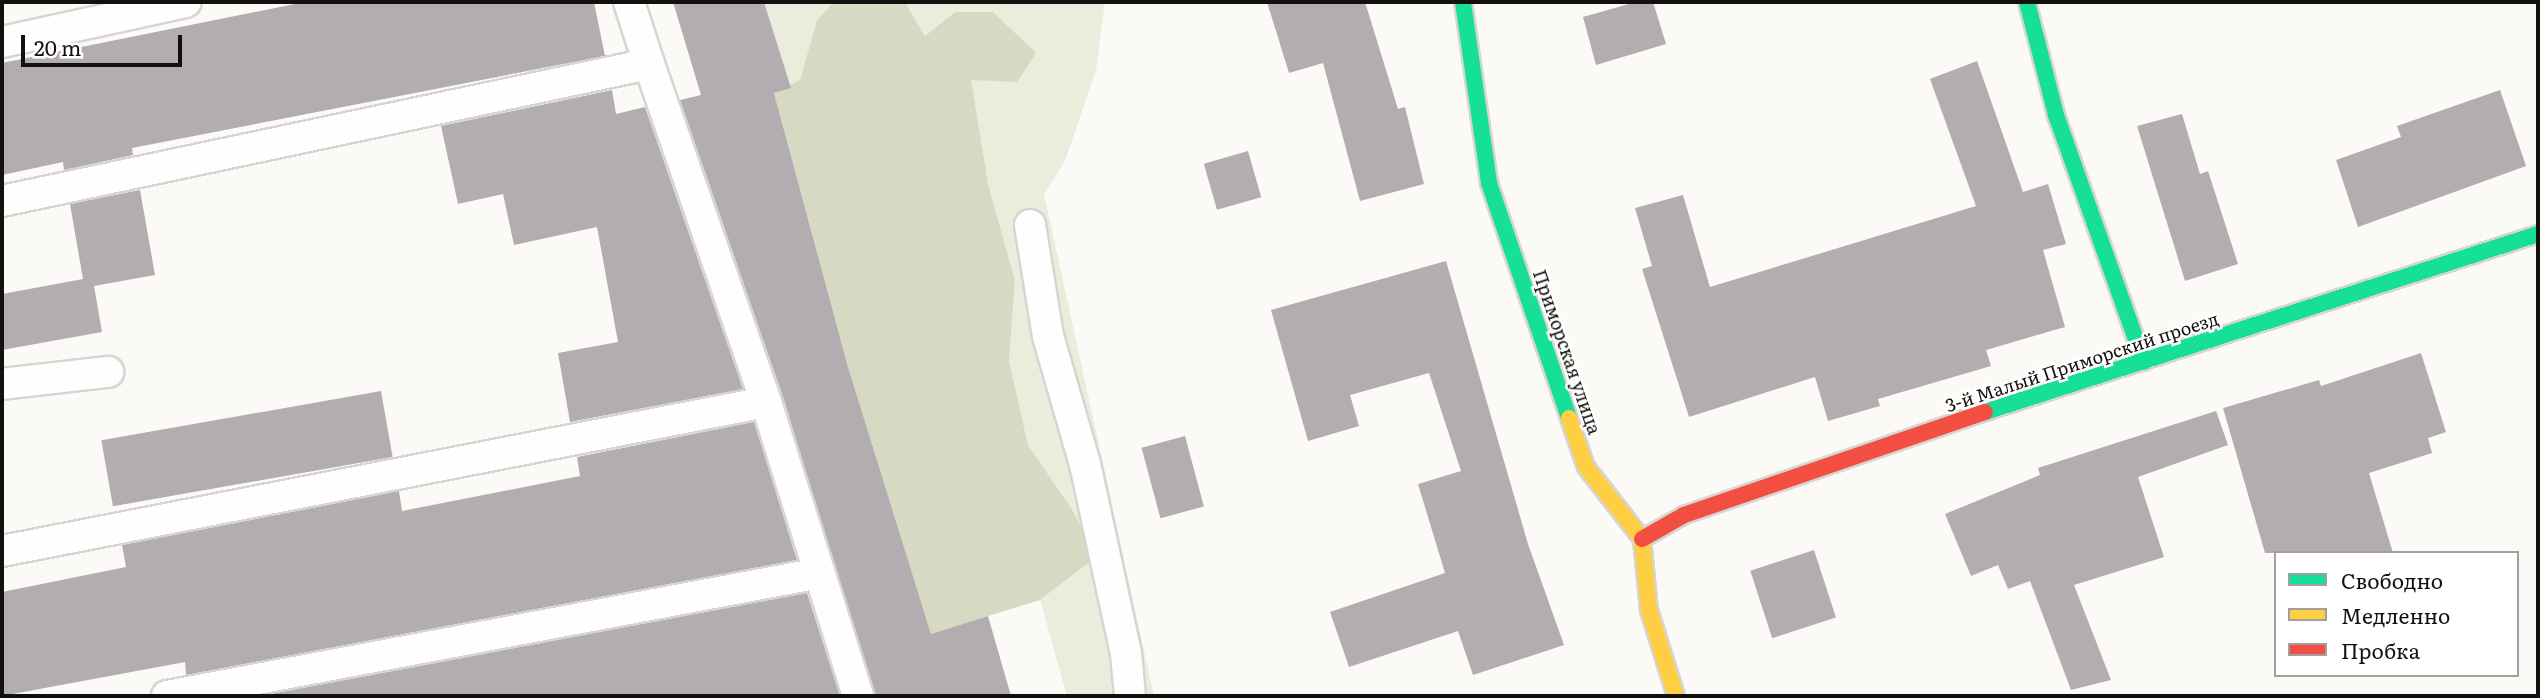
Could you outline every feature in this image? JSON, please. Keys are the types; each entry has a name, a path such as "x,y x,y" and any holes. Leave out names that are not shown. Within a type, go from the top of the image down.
{"street":[{"name":"Приморская улица","path":"1463,2 1489,183 1586,467 1642,539"},
{"path":"2027,2 2056,115 2144,362"},
{"name":"3-й Малый Приморский проезд","path":"1642,539 1684,515 2096,374 2144,362 2538,234"},
{"path":"1642,539 1649,610 1676,696"}],"lane":[{"path":"2,42 186,2"},
{"path":"629,2 766,402 858,696"},
{"path":"2,201 649,64"},
{"path":"1030,225 1048,336 1085,464 1126,653 1130,696"},
{"path":"2,384 108,372"},
{"path":"2,551 766,402"},
{"path":"167,696 820,573"}],"green space":[{"path":"764,2 834,2 817,20 800,80 791,88"},
{"path":"834,2 905,2 925,36 955,12 993,12 1036,53 1017,82 971,80 988,184 1015,280 1009,361 1028,445 1073,511 1096,557 1040,600 931,634 848,367 774,93 800,80 817,20"},
{"path":"905,2 1105,2 1096,70 1065,161 1044,194 1154,696 1067,696 1040,600 1096,557 1073,511 1028,445 1009,361 1015,279 988,184 955,12 925,36"}],"building":[{"path":"305,2 594,2 605,56 132,148 133,155 64,170 63,162 2,175 2,63"},
{"path":"673,2 764,2 791,88 774,93 848,367 931,634 988,616 1011,696 875,696 783,397 680,100 701,95"},
{"path":"1267,2 1365,2 1398,109 1405,107 1424,184 1360,201 1323,63 1289,73"},
{"path":"1636,2 1653,2 1666,44 1596,65 1583,17"},
{"path":"1977,61 2023,192 2048,184 2066,244 2043,250 2065,327 1986,350 1991,366 1878,399 1880,406 1828,421 1815,377 1689,417 1642,269 1652,266 1635,208 1683,195 1710,287 1976,206 1930,79"},
{"path":"612,90 616,114 645,107 743,389 570,422 558,353 618,342 597,227 514,245 503,194 458,204 441,126"},
{"path":"2500,90 2526,166 2358,227 2336,160 2401,137 2397,126"},
{"path":"2182,114 2200,174 2208,171 2238,264 2185,281 2137,126"},
{"path":"1248,151 1261,197 1217,210 1204,164"},
{"path":"140,190 155,275 94,286 102,332 2,350 2,294 83,279 70,204"},
{"path":"1446,261 1528,544 1564,645 1473,675 1458,631 1349,667 1330,612 1445,573 1418,484 1461,471 1429,373 1350,395 1359,426 1308,441 1271,310"},
{"path":"2421,353 2446,432 2428,438 2432,453 2369,473 2392,551 2265,553 2223,408 2319,380 2321,386"},
{"path":"381,391 393,457 113,506 101,440"},
{"path":"2216,411 2228,445 2138,477 2164,557 2074,585 2111,680 2071,690 2030,581 2008,589 1998,565 1971,576 1945,514 2040,475 2038,468"},
{"path":"754,422 797,560 186,675 185,662 2,696 2,592 126,567 122,545 399,491 402,511 580,476 577,457"},
{"path":"1185,436 1204,507 1160,518 1142,448"},
{"path":"1814,550 1836,618 1772,638 1750,571"},
{"path":"807,593 840,696 260,696"}],"traffic: fast":[{"path":"1463,2 1489,183 1569,418"},
{"path":"2027,2 2056,115 2144,362"},
{"path":"1985,412 2538,234"}],"traffic: slow":[{"path":"1569,418 1586,467 1642,539 1649,610 1676,696"}],"traffic: jam":[{"path":"1642,539 1684,515 1985,412"}]}
